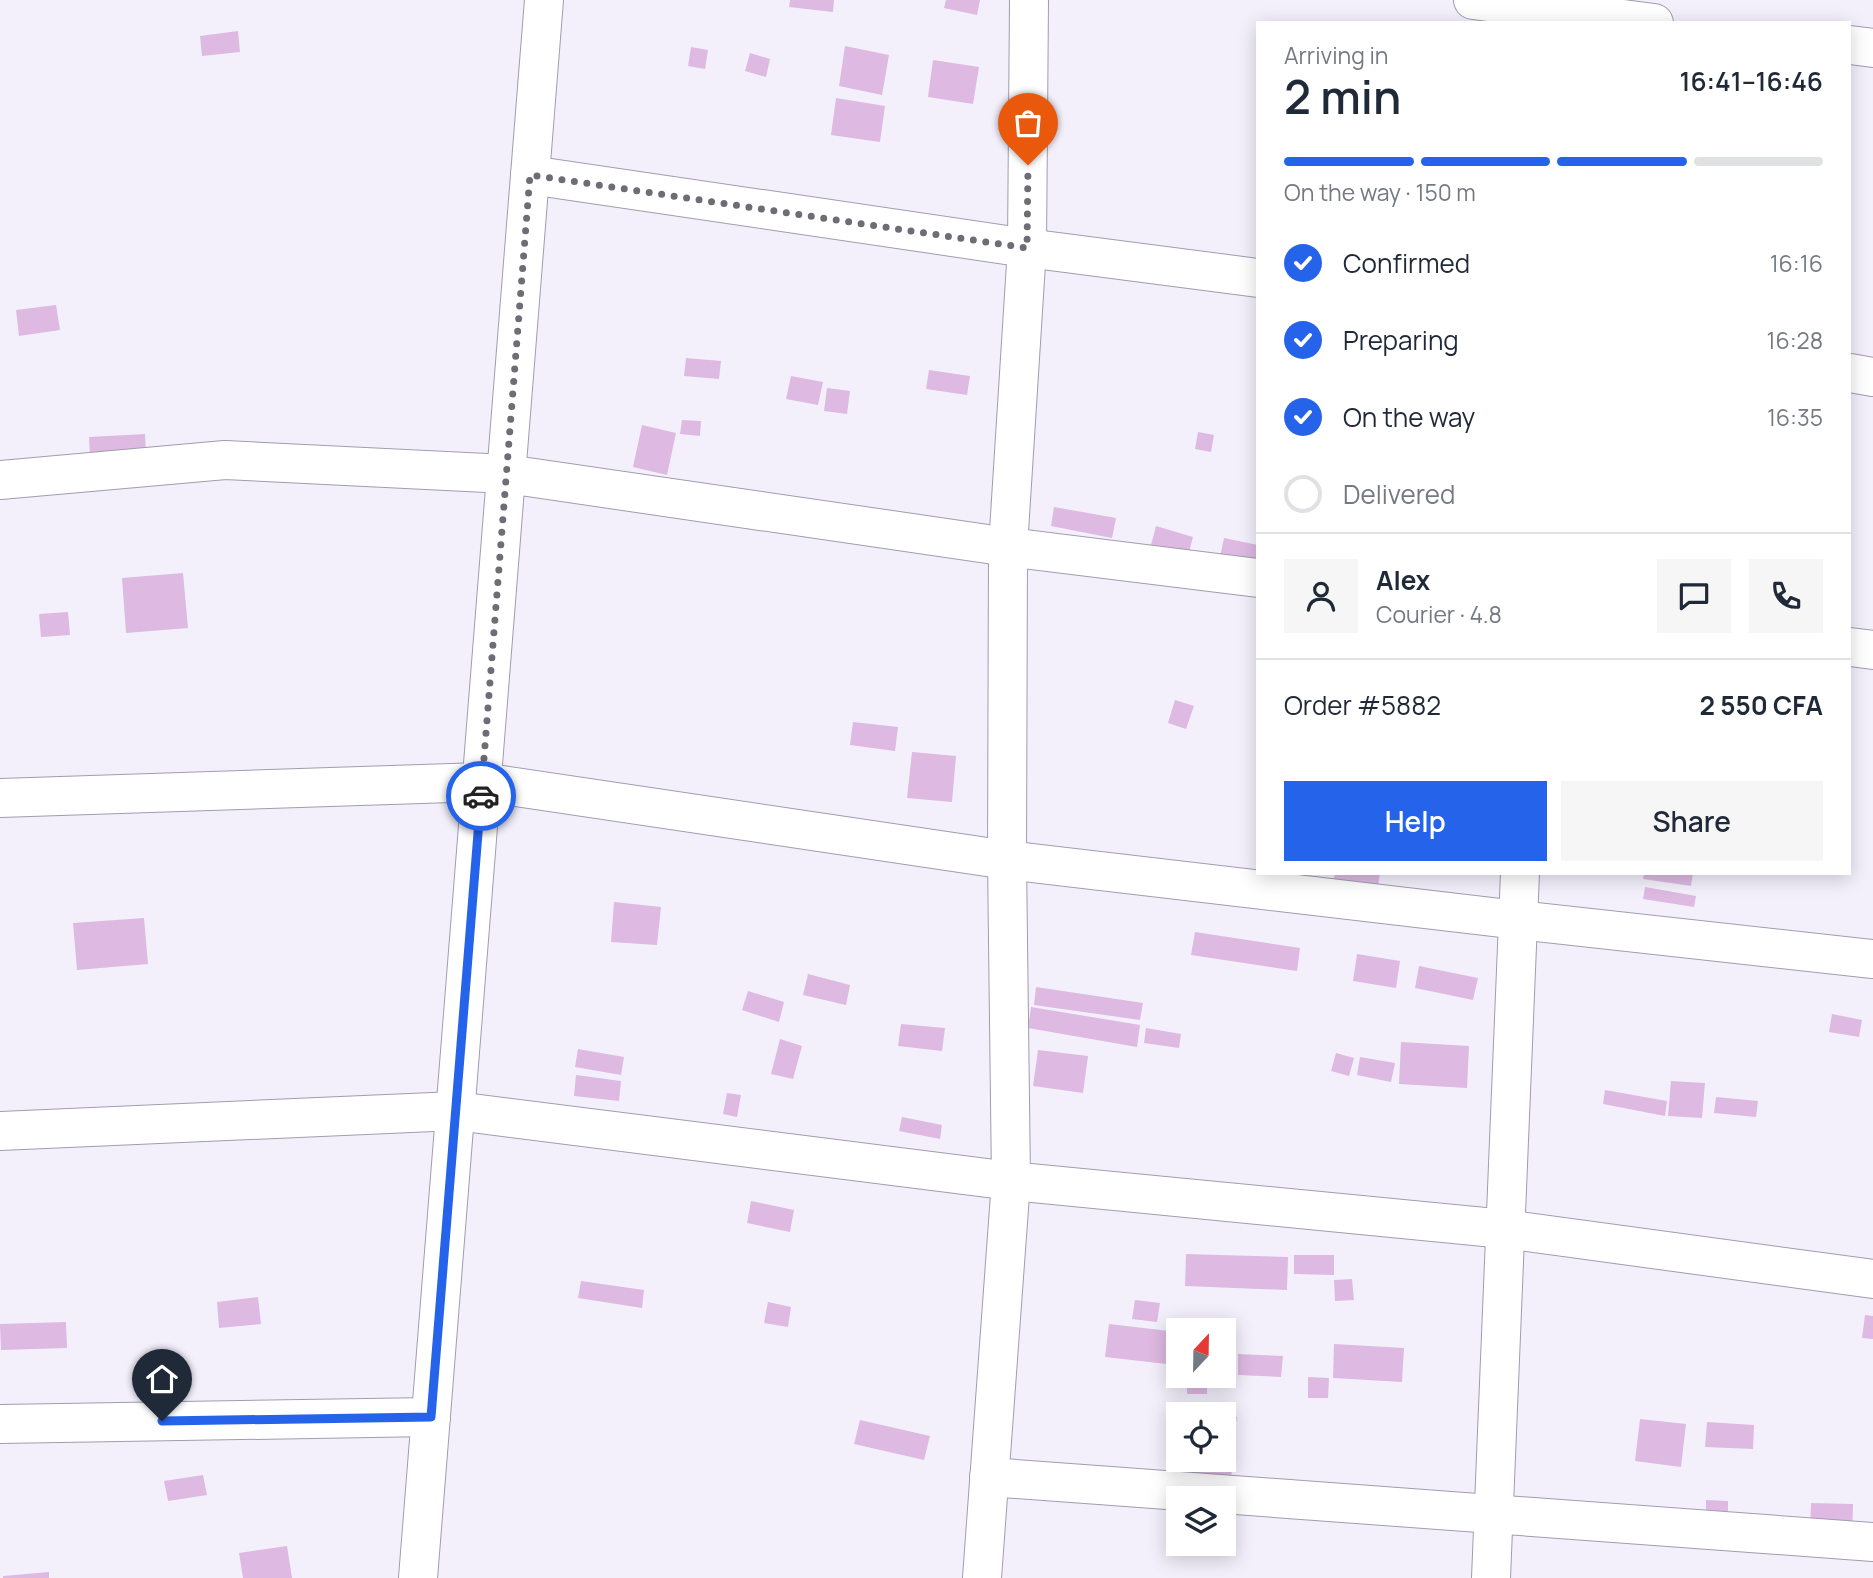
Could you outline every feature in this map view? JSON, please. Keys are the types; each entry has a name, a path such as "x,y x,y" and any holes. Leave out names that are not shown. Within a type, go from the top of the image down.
{"street":[{"path":"418,1578 544,0"},
{"path":"982,1578 1011,1181 1007,860 1008,547 1027,248 1029,0"},
{"path":"1473,0 1638,21"},
{"path":"1851,45 1873,48"},
{"path":"530,175 1027,248 1256,278"},
{"path":"1851,373 1873,377"},
{"path":"0,480 225,460 507,474 1008,547 1256,578"},
{"path":"1851,648 1873,650"},
{"path":"0,798 482,782 1007,860 1518,920 1873,958"},
{"path":"1491,1578 1520,875"},
{"path":"0,1130 456,1111 1011,1181 1505,1229 1873,1279"},
{"path":"0,1424 431,1417"},
{"path":"989,1477 1873,1542"}],"building":[{"path":"790,0 834,0 833,12 789,7"},
{"path":"946,0 980,0 977,15 944,8"},
{"path":"238,31 240,52 202,56 200,36"},
{"path":"845,46 889,55 882,95 839,86"},
{"path":"691,47 708,50 705,69 688,66"},
{"path":"750,53 770,59 766,77 745,71"},
{"path":"933,60 979,67 973,104 928,97"},
{"path":"836,98 885,106 880,142 831,135"},
{"path":"56,305 60,330 19,336 16,310"},
{"path":"686,358 721,361 719,379 684,376"},
{"path":"929,370 970,376 967,395 926,389"},
{"path":"791,376 823,382 818,405 786,399"},
{"path":"827,388 850,391 847,414 824,411"},
{"path":"682,420 701,421 700,436 680,434"},
{"path":"642,425 676,433 667,475 633,467"},
{"path":"1198,432 1214,435 1211,452 1195,449"},
{"path":"145,434 146,456 90,458 89,437"},
{"path":"1054,507 1116,518 1112,538 1051,526"},
{"path":"1156,526 1193,537 1188,556 1151,545"},
{"path":"1224,538 1256,545 1256,565 1220,557"},
{"path":"183,573 188,628 126,633 122,578"},
{"path":"68,612 70,635 41,637 39,614"},
{"path":"1175,700 1194,706 1186,729 1168,723"},
{"path":"853,722 898,727 895,751 850,745"},
{"path":"912,752 956,756 952,802 907,798"},
{"path":"1335,875 1380,875 1377,893 1333,884"},
{"path":"1644,875 1693,875 1691,886 1643,879"},
{"path":"1645,887 1696,896 1694,907 1643,899"},
{"path":"614,902 661,907 657,945 611,942"},
{"path":"144,918 148,964 77,970 73,923"},
{"path":"1195,932 1300,948 1297,971 1191,955"},
{"path":"1357,954 1400,961 1396,988 1353,981"},
{"path":"1419,966 1478,978 1473,1000 1415,988"},
{"path":"808,974 850,985 846,1005 803,995"},
{"path":"1036,987 1143,1003 1140,1020 1034,1005"},
{"path":"748,991 784,1002 779,1022 742,1010"},
{"path":"1031,1007 1140,1025 1137,1047 1028,1028"},
{"path":"1832,1014 1862,1020 1859,1037 1829,1032"},
{"path":"901,1024 945,1028 942,1051 898,1046"},
{"path":"1146,1028 1181,1034 1179,1048 1144,1043"},
{"path":"780,1039 802,1046 793,1079 771,1074"},
{"path":"1401,1042 1469,1046 1467,1088 1399,1084"},
{"path":"578,1049 624,1057 621,1075 575,1067"},
{"path":"1038,1050 1088,1056 1083,1093 1033,1086"},
{"path":"1336,1053 1354,1058 1349,1076 1331,1071"},
{"path":"1360,1057 1395,1063 1391,1082 1357,1075"},
{"path":"576,1075 621,1081 619,1101 574,1096"},
{"path":"1671,1081 1705,1083 1702,1118 1668,1116"},
{"path":"1605,1090 1667,1101 1665,1116 1603,1104"},
{"path":"727,1093 741,1095 737,1117 723,1114"},
{"path":"1716,1097 1758,1101 1756,1117 1714,1113"},
{"path":"902,1117 942,1125 940,1139 899,1131"},
{"path":"751,1201 794,1210 790,1232 747,1223"},
{"path":"1186,1254 1288,1257 1287,1290 1185,1286"},
{"path":"1294,1255 1334,1255 1334,1275 1294,1274"},
{"path":"1352,1279 1354,1300 1335,1301 1334,1280"},
{"path":"581,1281 644,1290 642,1308 578,1298"},
{"path":"258,1297 261,1324 219,1328 217,1302"},
{"path":"1135,1300 1160,1303 1157,1322 1132,1319"},
{"path":"768,1302 791,1307 788,1327 764,1323"},
{"path":"1865,1315 1873,1316 1873,1339 1862,1338"},
{"path":"66,1322 67,1348 1,1350 0,1324"},
{"path":"1109,1324 1166,1331 1166,1364 1105,1357"},
{"path":"1334,1344 1404,1348 1402,1382 1333,1378"},
{"path":"1238,1354 1283,1356 1281,1377 1238,1375"},
{"path":"1308,1377 1329,1378 1328,1398 1308,1398"},
{"path":"1187,1388 1207,1388 1207,1394 1187,1394"},
{"path":"1640,1419 1686,1424 1681,1467 1635,1461"},
{"path":"860,1420 930,1436 924,1460 854,1444"},
{"path":"1707,1422 1754,1425 1753,1449 1705,1447"},
{"path":"1190,1472 1232,1472 1230,1486 1188,1483"},
{"path":"203,1475 207,1495 168,1501 164,1481"},
{"path":"1706,1500 1728,1501 1728,1518 1706,1518"},
{"path":"1811,1503 1853,1504 1852,1537 1810,1535"},
{"path":"287,1546 292,1578 243,1578 239,1553"},
{"path":"49,1572 49,1578 3,1578 3,1576"}],"way so far":[{"path":"481,796 530,175 1027,248 1028,165"}],"route":[{"path":"162,1421 431,1417 481,796"}]}
